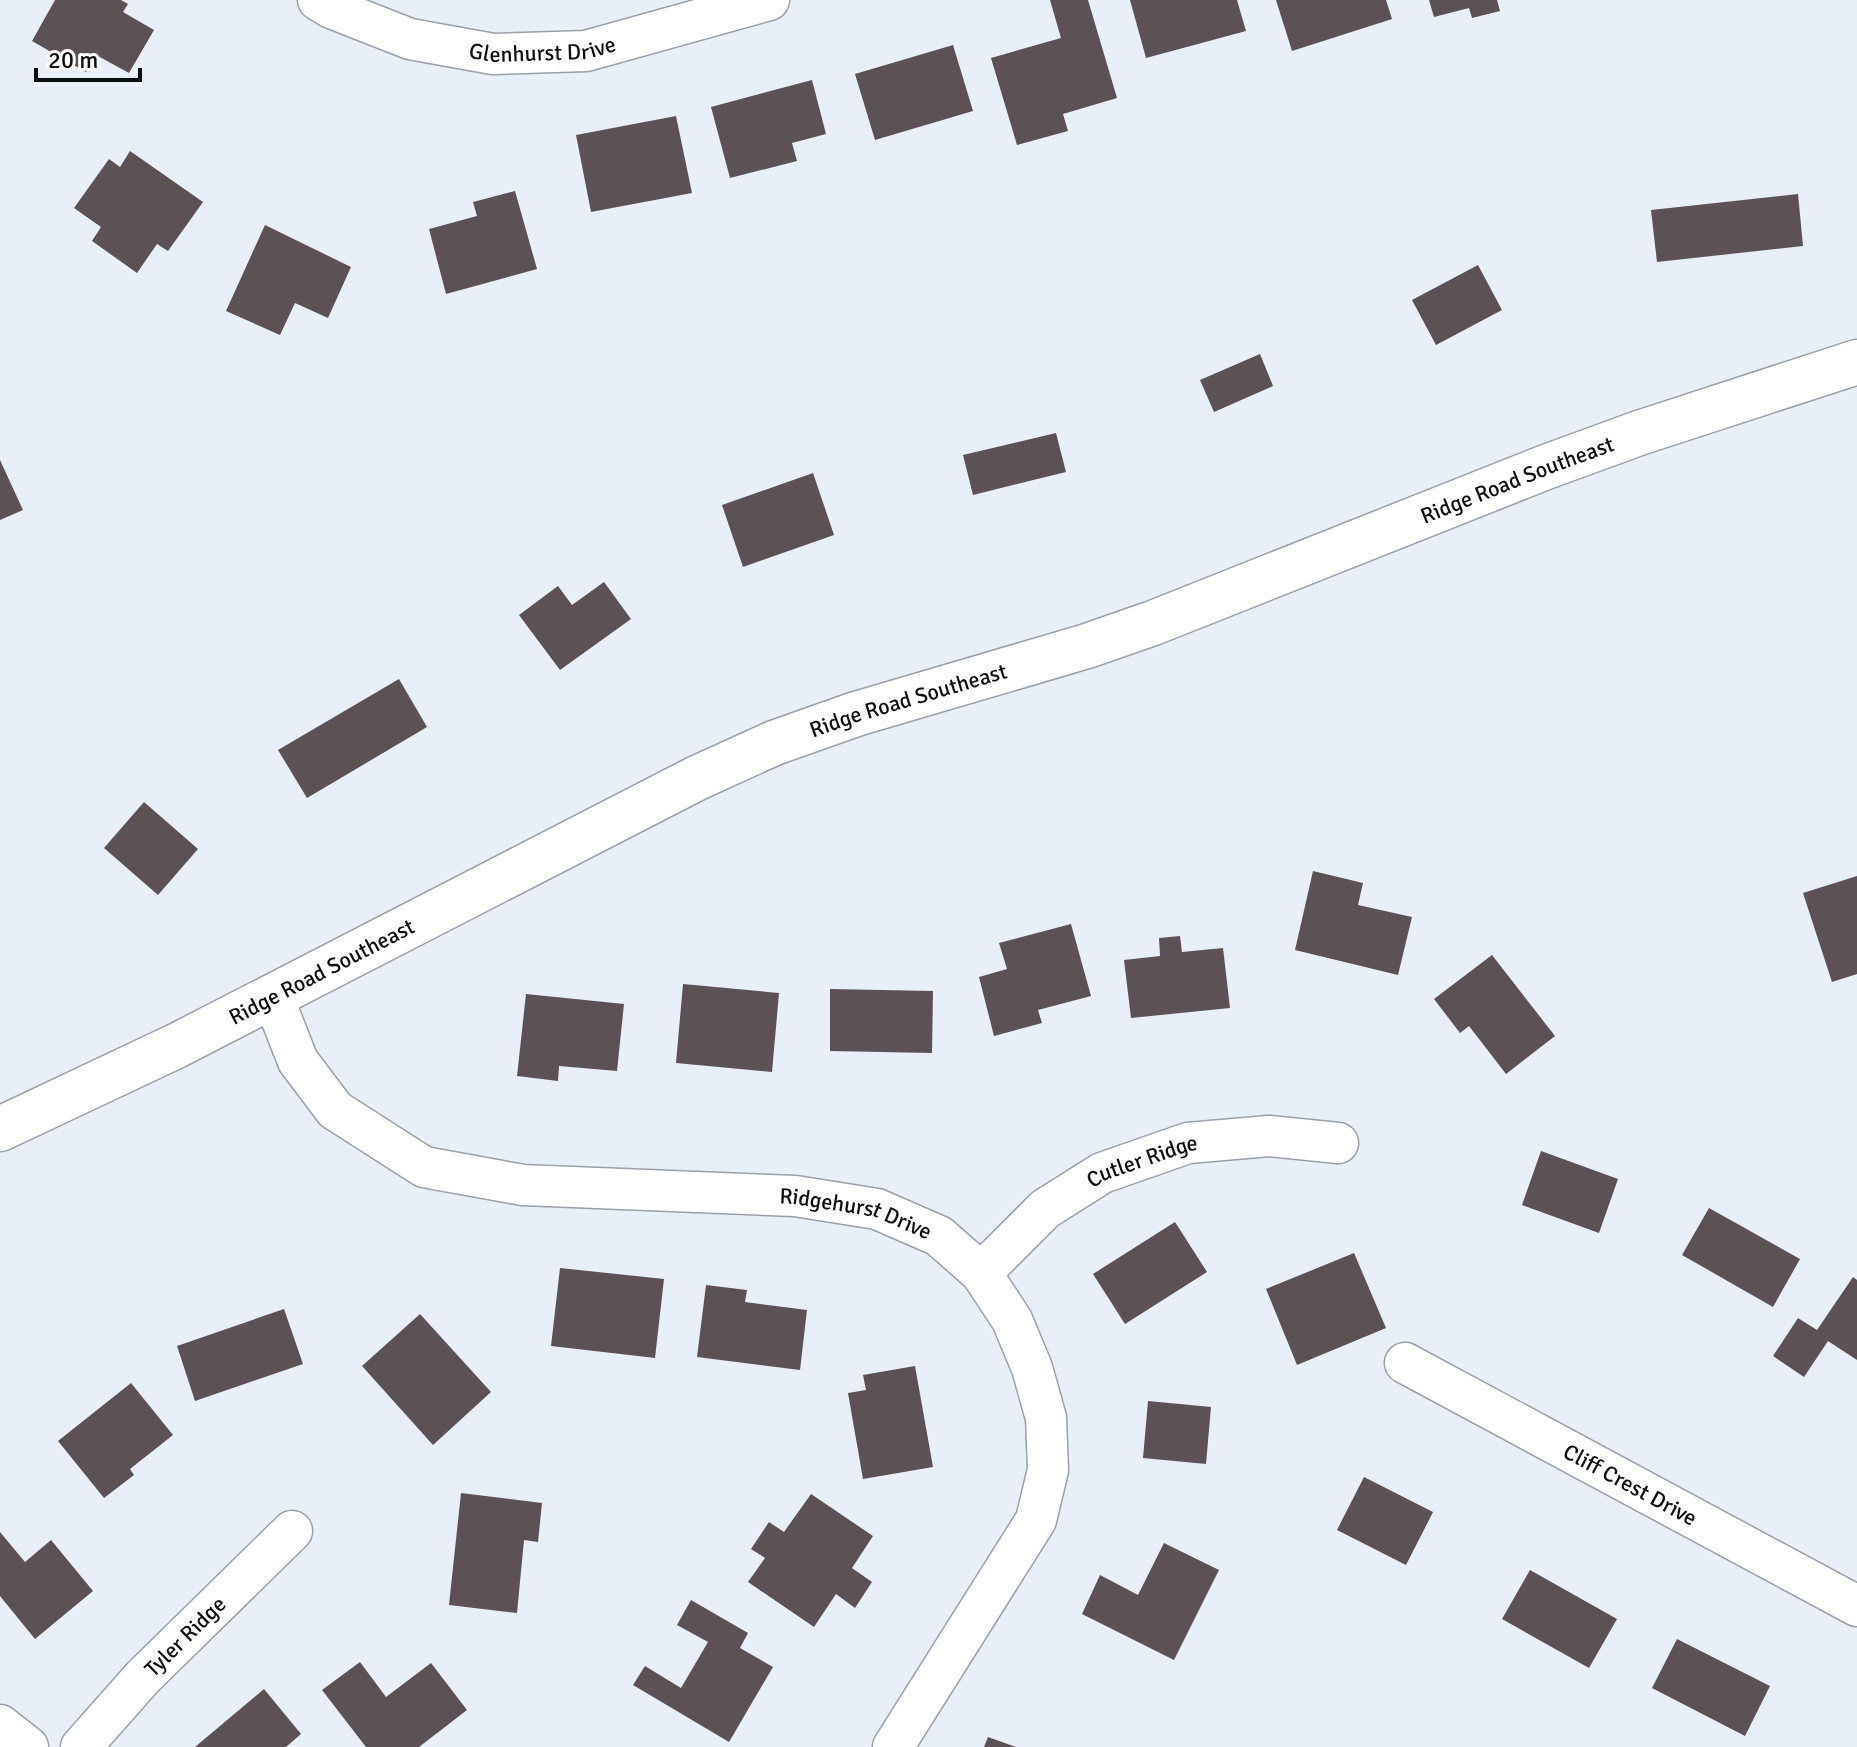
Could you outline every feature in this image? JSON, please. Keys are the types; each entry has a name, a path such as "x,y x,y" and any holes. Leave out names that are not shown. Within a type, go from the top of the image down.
{"street":[{"name":"Glenhurst Drive","path":"318,0 410,39 493,54 586,51 769,0"},
{"name":"Ridge Road Southeast","path":"0,1129 176,1046 697,778 774,743 856,714 1126,632 1218,599 1559,462 1652,428 1857,362"},
{"name":"Ridgehurst Drive","path":"272,995 298,1061 335,1110 424,1167 523,1185 795,1196 877,1209 939,1236 981,1273 1012,1320 1032,1368 1046,1418 1048,1470 1036,1520 893,1747"},
{"name":"Cutler Ridge","path":"981,1273 1045,1209 1102,1173 1188,1143 1269,1136 1338,1143"},
{"name":"Cliff Crest Drive","path":"1405,1363 1857,1606"},
{"name":"Tyler Ridge","path":"81,1747 143,1677 292,1531"},
{"path":"0,1725 28,1747"}],"building":[{"path":"55,0 121,0 128,4 123,12 154,30 129,73 96,55 86,72 32,41"},
{"path":"1050,0 1088,0 1117,98 1063,114 1068,131 1017,145 991,58 1061,38"},
{"path":"1130,0 1237,0 1246,31 1146,58"},
{"path":"1276,0 1386,0 1392,19 1292,51"},
{"path":"1429,0 1497,0 1500,11 1472,18 1469,8 1434,17"},
{"path":"953,45 973,111 875,140 855,74"},
{"path":"812,80 826,134 792,143 797,161 730,178 711,107"},
{"path":"676,116 692,193 591,212 576,135"},
{"path":"130,151 203,202 168,251 157,244 137,273 92,241 101,227 74,208 109,159 120,167"},
{"path":"515,191 537,269 446,294 429,229 477,216 473,202"},
{"path":"1798,194 1803,246 1657,262 1651,210"},
{"path":"265,225 351,267 328,318 295,303 280,335 226,311"},
{"path":"1478,265 1502,310 1436,345 1412,300"},
{"path":"1260,354 1273,386 1214,412 1200,380"},
{"path":"1056,433 1066,472 973,495 963,455"},
{"path":"0,460 23,510 0,520"},
{"path":"813,473 834,535 743,567 722,505"},
{"path":"604,582 631,619 560,670 519,615 558,586 572,605"},
{"path":"399,679 427,727 307,798 278,750"},
{"path":"144,802 198,849 158,895 104,848"},
{"path":"1313,871 1363,883 1358,905 1412,917 1398,975 1295,950"},
{"path":"1857,876 1857,974 1832,982 1803,893"},
{"path":"1071,924 1091,996 1038,1010 1042,1023 994,1036 979,977 1007,969 999,943"},
{"path":"1180,936 1182,952 1223,948 1230,1008 1131,1018 1124,960 1160,956 1159,938"},
{"path":"1492,955 1555,1036 1506,1074 1469,1026 1460,1033 1434,999"},
{"path":"683,984 779,993 772,1072 676,1063"},
{"path":"830,989 933,991 932,1053 830,1051"},
{"path":"526,994 624,1004 617,1071 559,1066 558,1081 517,1076"},
{"path":"1541,1151 1618,1179 1599,1233 1522,1205"},
{"path":"1709,1208 1800,1259 1773,1307 1682,1255"},
{"path":"1175,1222 1207,1272 1125,1324 1093,1274"},
{"path":"1354,1253 1386,1328 1297,1365 1266,1289"},
{"path":"560,1268 664,1279 655,1358 551,1346"},
{"path":"1853,1277 1857,1280 1857,1360 1828,1341 1804,1377 1773,1356 1798,1318 1817,1330"},
{"path":"706,1285 747,1290 745,1302 807,1310 800,1370 697,1357"},
{"path":"284,1309 303,1364 195,1401 177,1346"},
{"path":"420,1314 491,1392 433,1445 362,1366"},
{"path":"915,1366 933,1467 863,1479 848,1393 866,1390 863,1375"},
{"path":"131,1383 173,1435 130,1469 134,1475 104,1498 58,1441"},
{"path":"1148,1401 1211,1407 1206,1464 1143,1458"},
{"path":"1364,1477 1433,1512 1406,1565 1337,1530"},
{"path":"461,1493 542,1503 538,1542 524,1540 517,1613 449,1605"},
{"path":"811,1494 873,1536 852,1568 872,1582 855,1608 836,1594 814,1627 748,1582 765,1558 751,1549 769,1522 784,1532"},
{"path":"0,1532 25,1562 51,1540 93,1591 35,1639 0,1596"},
{"path":"1164,1543 1219,1570 1174,1660 1082,1614 1100,1575 1138,1595"},
{"path":"1530,1570 1617,1619 1589,1668 1502,1619"},
{"path":"691,1600 748,1633 740,1648 773,1667 729,1742 633,1685 645,1666 681,1688 708,1642 677,1625"},
{"path":"1677,1639 1770,1686 1745,1736 1652,1688"},
{"path":"360,1662 386,1697 431,1663 467,1710 419,1747 366,1747 322,1690"},
{"path":"264,1689 301,1734 286,1747 195,1747"},
{"path":"988,1737 1016,1747 984,1747"}]}
